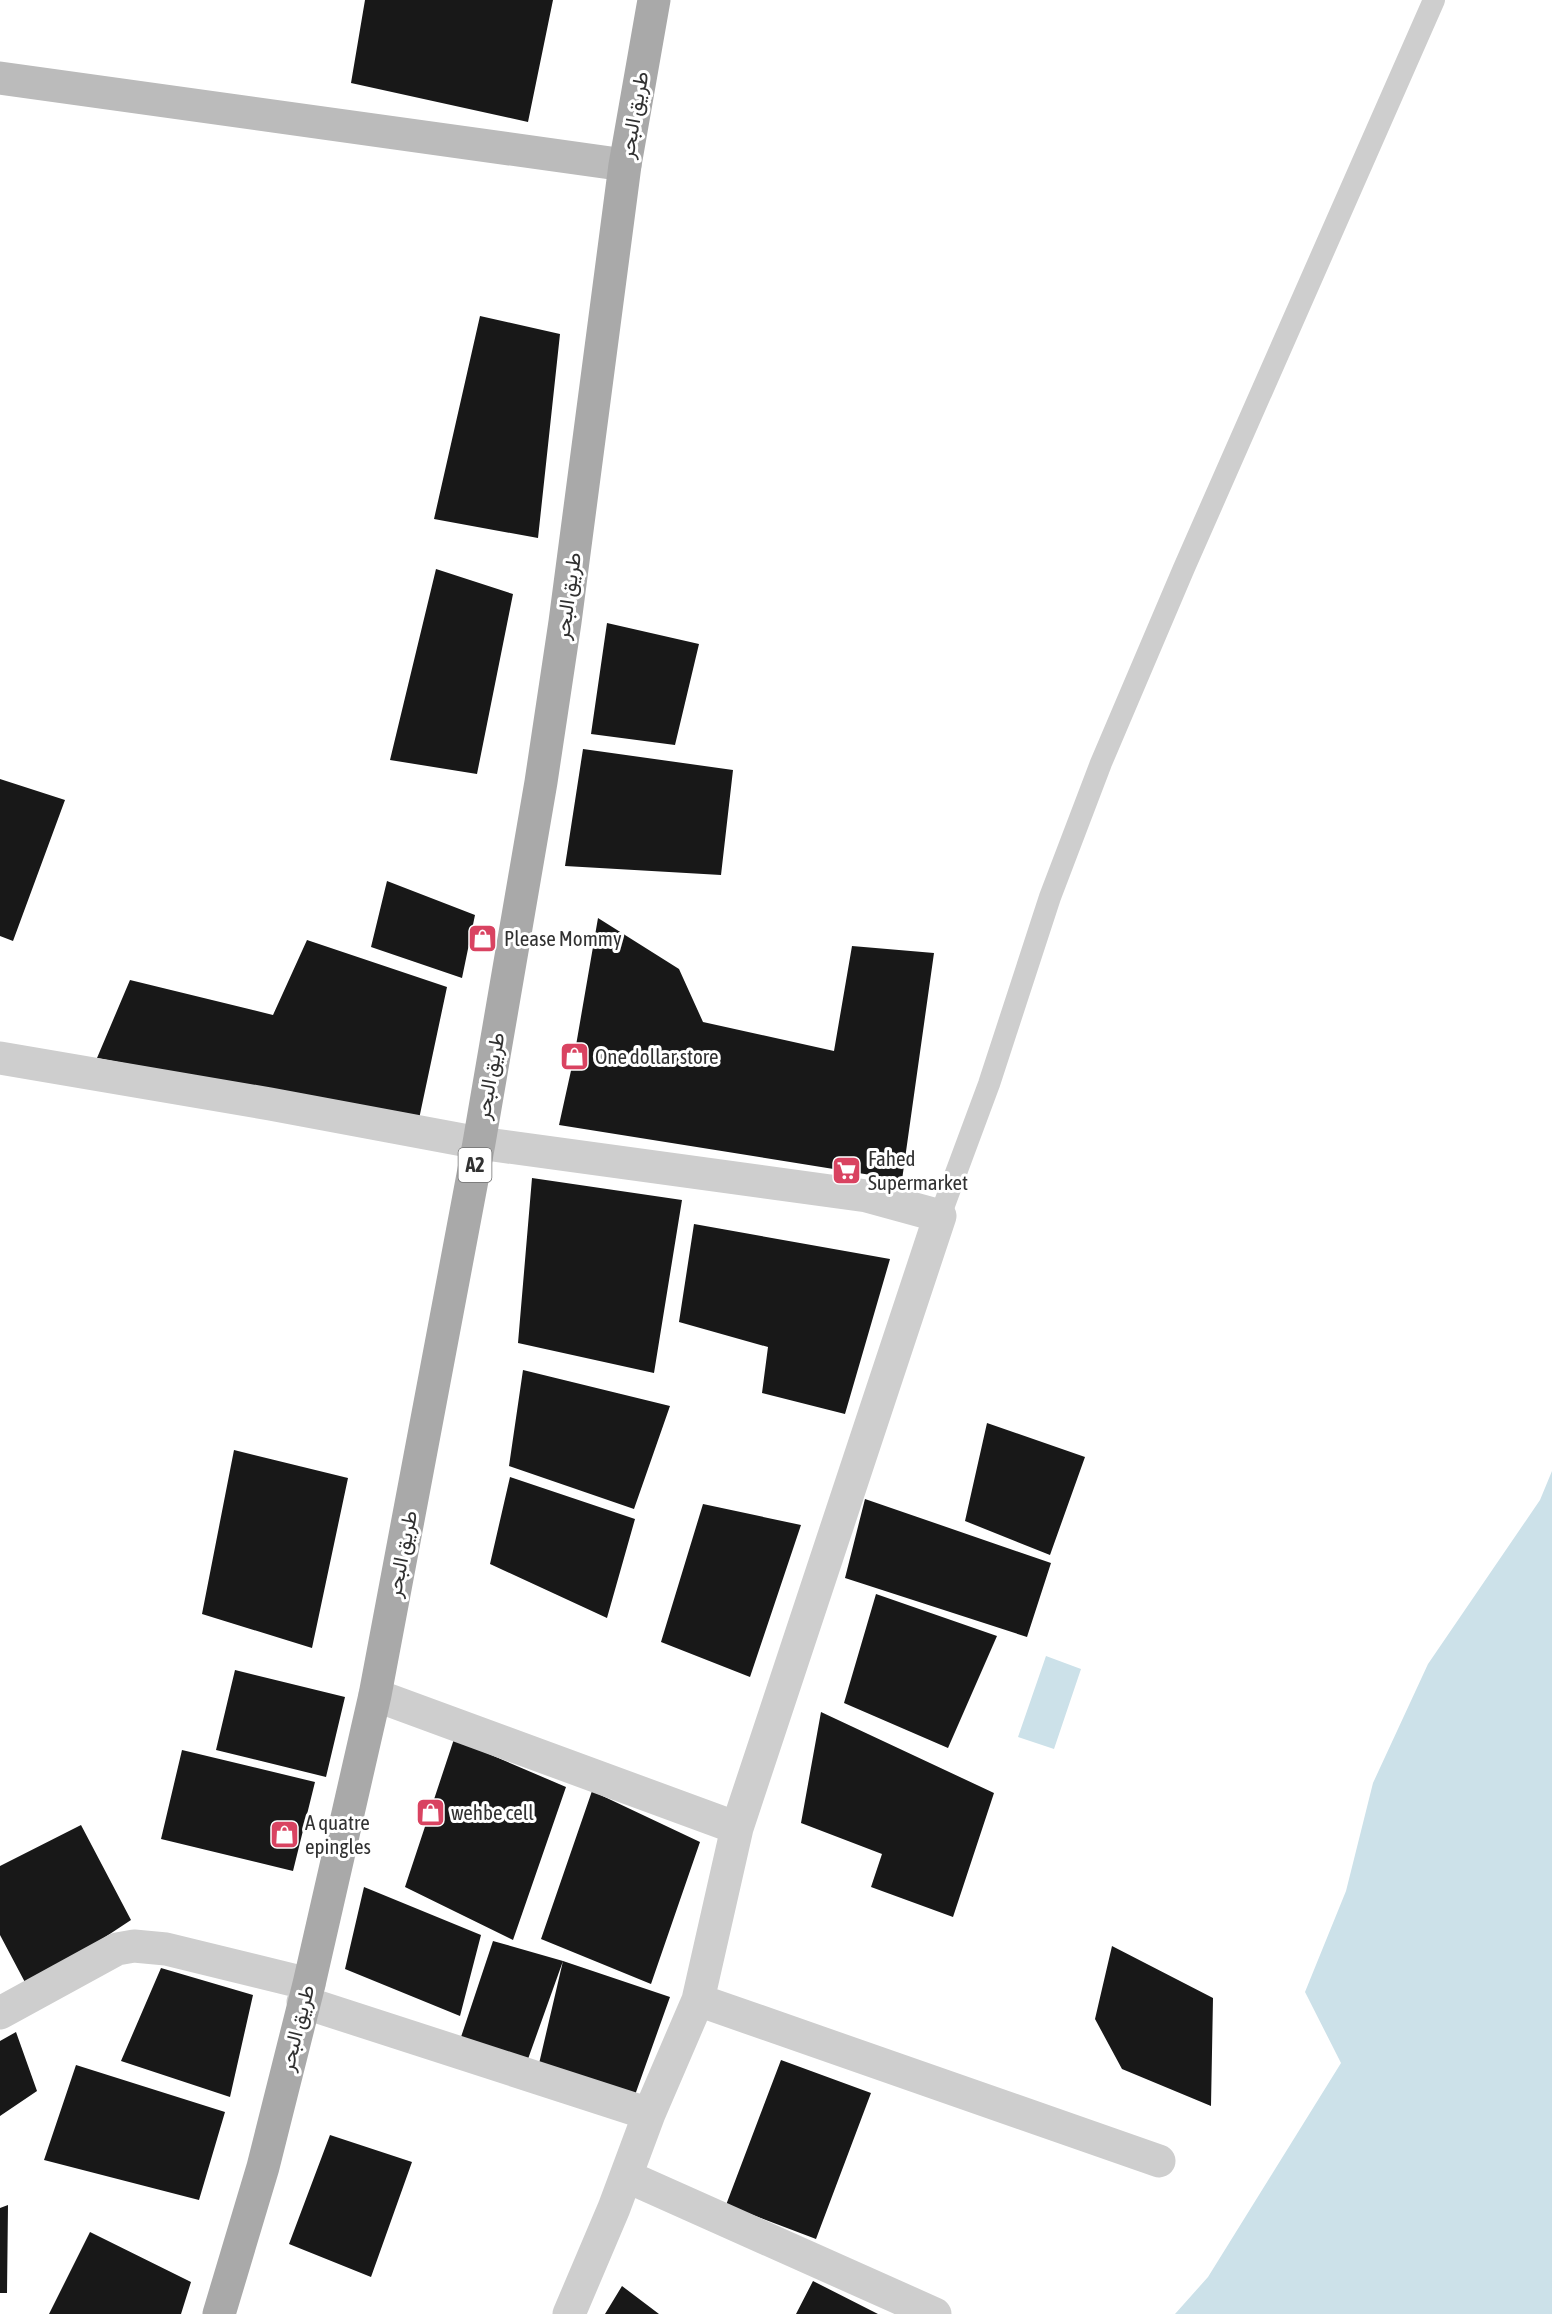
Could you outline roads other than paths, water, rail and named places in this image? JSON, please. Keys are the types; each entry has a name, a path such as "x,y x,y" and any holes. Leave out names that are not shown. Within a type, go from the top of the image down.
{"main road":[{"name":"طريق البحر","path":"219,2314 263,2167 375,1695 479,1143 541,782 560,656 625,165 654,0"}],"street":[{"path":"0,78 625,165"},
{"path":"0,1058 270,1104 479,1143 867,1196 940,1216 737,1828 698,2000 649,2114 569,2314"},
{"path":"375,1695 737,1828"},
{"path":"0,2013 117,1949 134,1946 166,1949 306,1993 649,2114"},
{"path":"698,2000 1159,2161"},
{"path":"626,2176 935,2314"}],"lane":[{"path":"940,1216 989,1084 1050,897 1101,763 1184,568 1434,0"}],"water":[{"path":"1552,1471 1552,2314 1175,2314 1208,2277 1341,2063 1305,1992 1346,1891 1373,1783 1428,1664 1540,1500"},
{"path":"1046,1656 1081,1669 1054,1749 1018,1737"}],"place":[{"name":"Please Mommy","path":"483,939"},
{"name":"One dollar store","path":"574,1057"},
{"name":"Fahed Supermarket","path":"847,1171"},
{"name":"wehbe cell","path":"430,1813"},
{"name":"A quatre epingles","path":"284,1835"}]}
